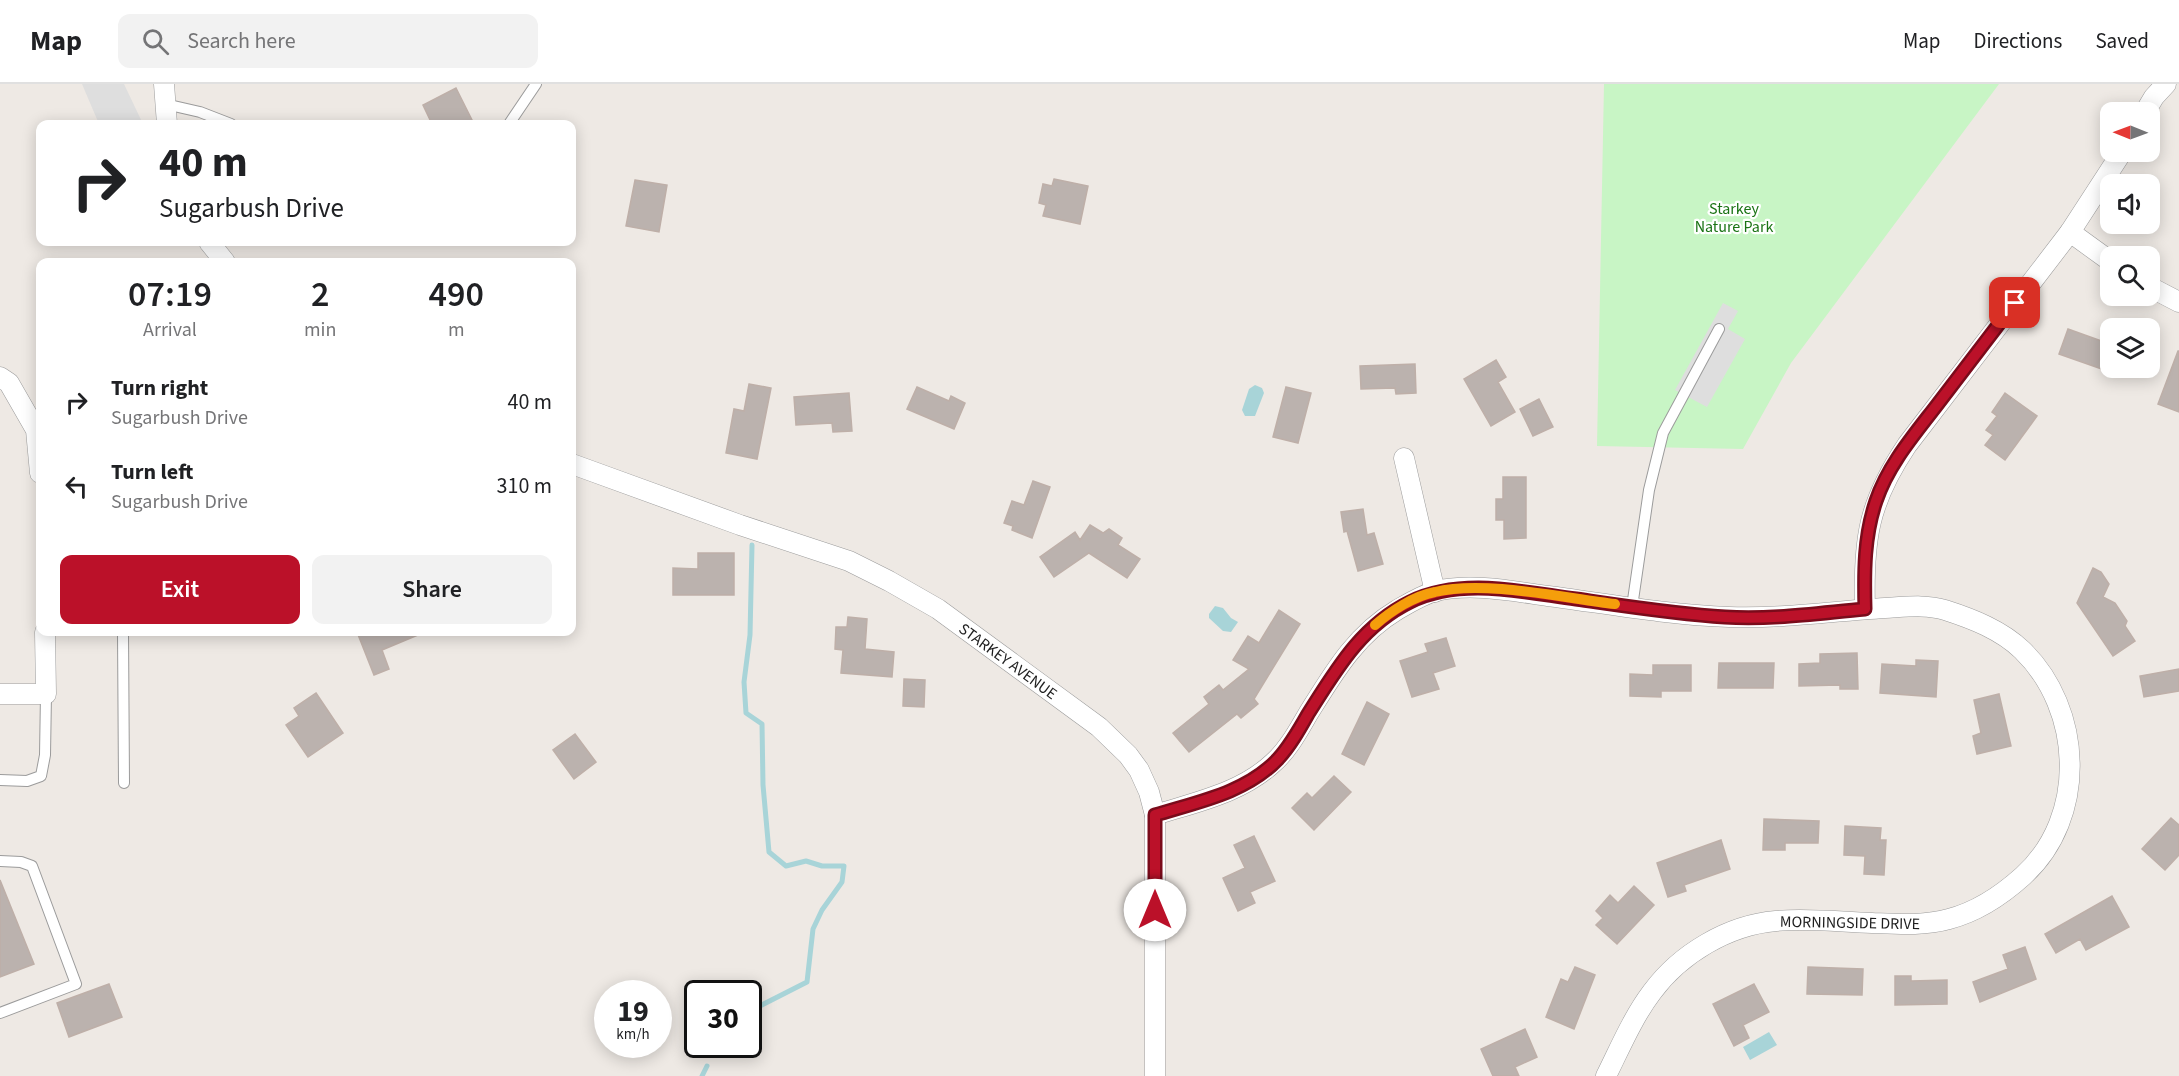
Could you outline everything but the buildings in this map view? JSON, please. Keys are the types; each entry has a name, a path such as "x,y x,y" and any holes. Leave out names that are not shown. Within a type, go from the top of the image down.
{"street":[{"path":"164,84 167,120"},
{"path":"2151,102 2166,84"},
{"path":"1865,609 1864,562 1869,530 1876,501 1889,471 2070,232 2116,162"},
{"path":"2070,232 2100,254"},
{"path":"212,246 222,258"},
{"path":"2160,292 2179,302"},
{"path":"0,377 9,383 36,430"},
{"path":"1404,458 1435,592"},
{"name":"STARKEY AVENUE","path":"576,465 740,525 849,561 889,580 938,609 1099,727 1128,755 1139,770 1149,792 1155,815 1155,1076"},
{"name":"MORNINGSIDE DRIVE","path":"1155,815 1230,791 1258,776 1278,759 1292,741 1342,659 1361,637 1384,618 1409,602 1435,592 1470,588 1509,591 1727,617 1773,617 1910,607 1938,608 1997,631 2022,650 2042,675 2058,705 2068,736 2071,770 2064,813 2048,845 2025,875 1983,905 1950,919 1919,925 1776,921 1746,926 1716,938 1673,969 1652,992 1638,1013 1606,1076"},
{"path":"0,694 46,694 45,636"}],"lane":[{"path":"512,120 536,84"},
{"path":"165,104 200,112 221,120"},
{"path":"1632,607 1649,490 1663,433 1719,329"},
{"path":"123,636 124,783"},
{"path":"0,780 27,781 41,776 45,755 46,694"},
{"path":"0,861 21,862 32,866 76,984 0,1013"}],"green space":[{"name":"Starkey Nature Park","path":"1604,84 1999,84 1791,363 1743,449 1597,446"}],"shaded area":[{"path":"82,84 124,84 141,120 97,120"},
{"path":"1723,303 1738,311 1728,329 1745,339 1707,407 1675,390"}],"water":[{"path":"1255,385 1262,388 1264,393 1255,416 1245,416 1242,410 1249,389"},
{"path":"1215,606 1223,608 1231,618 1238,622 1231,632 1223,631 1209,618"},
{"path":"1769,1032 1777,1045 1750,1060 1743,1047"}],"waterway":[{"path":"752,545 750,635 744,682 746,713 762,724 763,785 769,852 786,866 806,861 822,866 844,866 842,882 822,910 813,929 807,982 762,1005"},
{"path":"702,1076 707,1066"}],"slow traffic":[{"path":"1375,625 1409,602 1435,592 1470,588 1615,604"}],"route":[{"path":"1155,910 1155,815 1230,791 1258,776 1278,759 1292,741 1342,659 1361,637 1384,618 1409,602 1435,592 1470,588 1683,614 1727,617 1773,617 1865,609 1864,562 1869,530 1876,501 1889,471 2015,303"}]}
